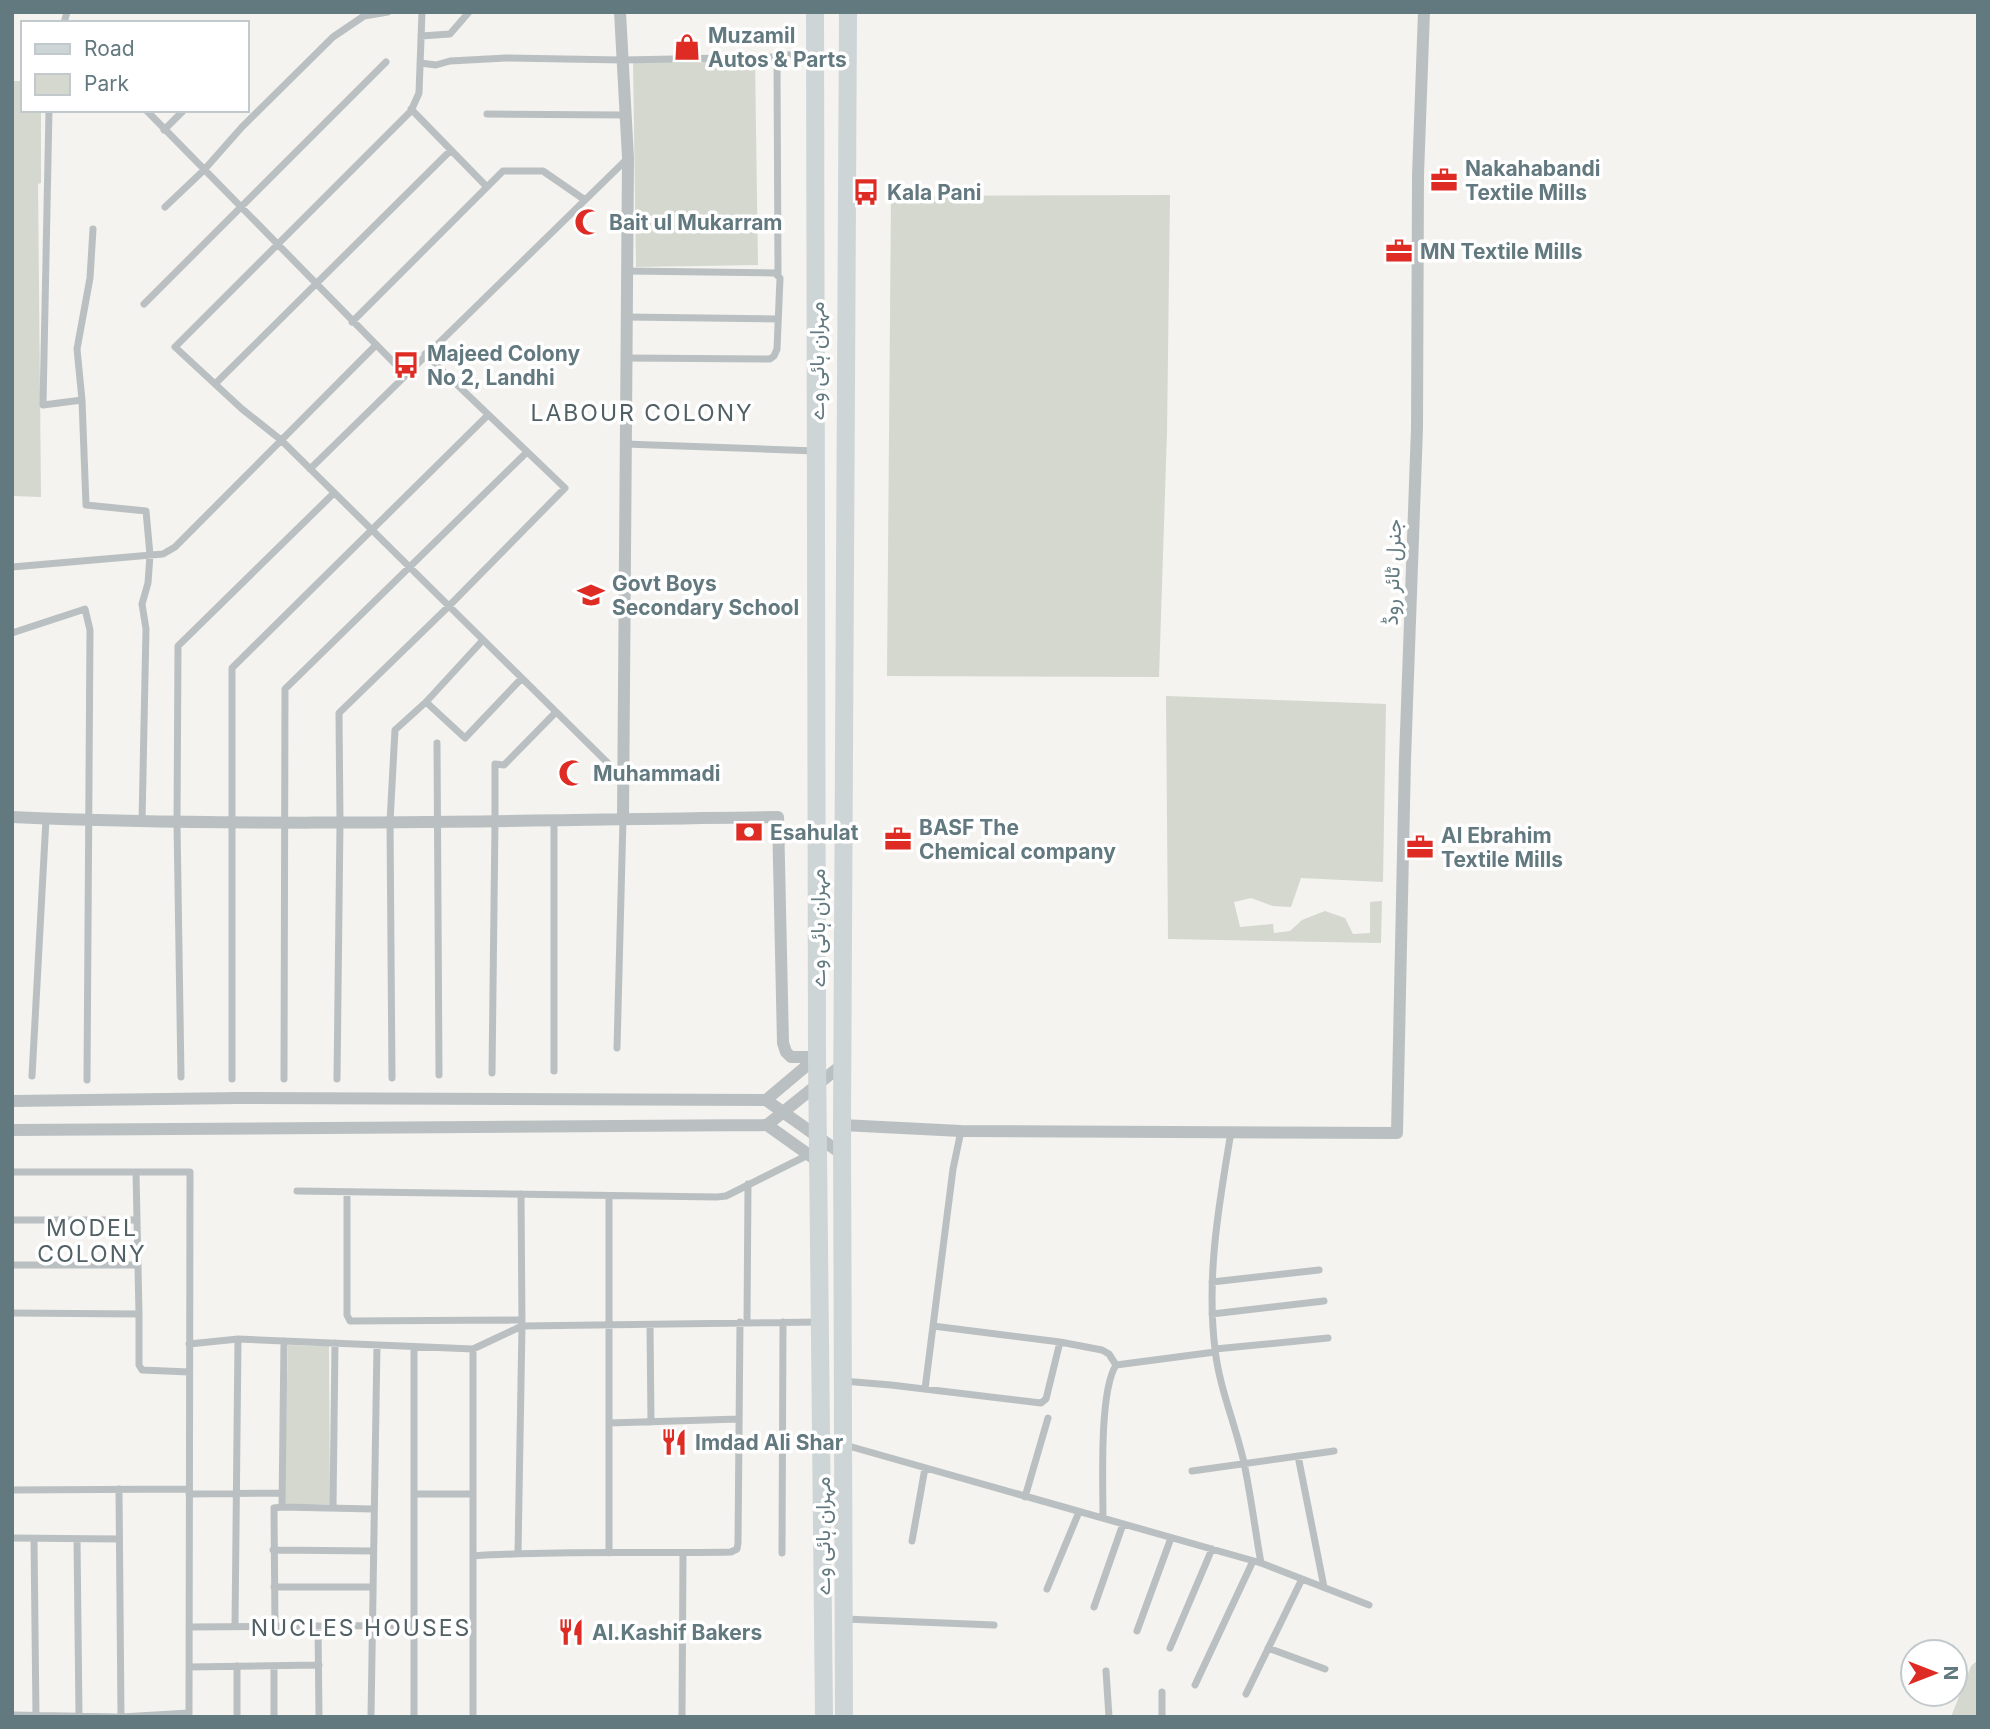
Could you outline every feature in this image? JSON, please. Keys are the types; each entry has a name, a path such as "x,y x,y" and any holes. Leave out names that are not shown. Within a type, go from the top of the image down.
{"main road":[{"name":"مہران ہائی وے","path":"815,12 819,1137 814,1158 821,1322 824,1717"},
{"name":"مہران ہائی وے","path":"844,1717 842,1125 848,12"}],"street":[{"path":"165,207 332,37 367,14 388,12"},
{"path":"422,12 419,93 411,109 175,347 242,409 281,440 623,778"},
{"path":"421,36 450,34 469,12"},
{"path":"617,1048 623,819 628,158 620,12"},
{"name":"جنرل ٹائر روڈ","path":"1231,1132 1397,1133 1405,759 1417,428 1418,175 1424,12"},
{"path":"420,63 436,65 450,61 506,58 622,60 816,55"},
{"path":"626,358 769,359 778,349 780,278 777,61 780,57"},
{"path":"144,304 386,62"},
{"path":"411,109 487,187"},
{"path":"49,112 43,405 82,400"},
{"path":"148,112 405,374"},
{"path":"164,130 182,112"},
{"path":"487,114 625,115"},
{"path":"215,384 451,150"},
{"path":"310,469 628,158"},
{"path":"352,322 503,171 543,171 585,200"},
{"path":"93,229 90,278 77,349 86,505 146,511 150,555 148,583 142,604 146,629 142,822"},
{"path":"627,271 778,275"},
{"path":"626,317 778,319"},
{"path":"12,567 163,554 175,547 375,346"},
{"path":"337,1079 339,713 565,488 425,354"},
{"path":"232,1079 232,668 488,415"},
{"path":"625,444 816,451"},
{"path":"284,1079 285,689 527,452"},
{"path":"181,1077 177,823 178,646 334,493"},
{"path":"12,634 85,609 90,630 87,1080"},
{"path":"392,1078 390,822 395,730 426,702 483,639"},
{"path":"426,702 465,738 521,679"},
{"path":"492,1073 495,764 504,765 556,712"},
{"path":"437,743 439,1075"},
{"path":"12,817 232,823 778,817 783,1044 791,1057 817,1057"},
{"path":"32,1076 46,819"},
{"path":"554,821 554,1071"},
{"path":"766,1100 817,1057"},
{"path":"767,1125 844,1064"},
{"path":"12,1101 238,1098 766,1100 842,1154"},
{"path":"12,1130 767,1125 814,1158"},
{"path":"842,1125 961,1131 1231,1132 1217,1219 1212,1314 1215,1351 1244,1463 1257,1562 1195,1685"},
{"path":"925,1389 953,1168 961,1131"},
{"path":"297,1191 717,1197 726,1196 748,1184 814,1158"},
{"path":"12,1172 190,1172 189,1715 12,1715"},
{"path":"136,1172 139,1365 142,1370 189,1372"},
{"path":"473,1556 518,1553 731,1552 737,1549 748,1184"},
{"path":"347,1192 347,1315 350,1321 610,1325 821,1322"},
{"path":"518,1553 521,1194"},
{"path":"609,1196 609,1553"},
{"path":"12,1220 136,1220"},
{"path":"12,1265 137,1265"},
{"path":"1212,1282 1319,1270"},
{"path":"1212,1314 1324,1301"},
{"path":"12,1313 139,1314"},
{"path":"782,1553 783,1322"},
{"path":"189,1343 238,1339 472,1349 522,1323"},
{"path":"650,1325 651,1422"},
{"path":"933,1326 1102,1350 1110,1354 1116,1365"},
{"path":"1116,1365 1328,1338"},
{"path":"235,1626 238,1339"},
{"path":"282,1507 284,1340"},
{"path":"842,1381 1041,1403 1046,1399 1060,1342"},
{"path":"334,1508 335,1343"},
{"path":"371,1717 377,1345"},
{"path":"414,1348 414,1717"},
{"path":"472,1349 473,1717"},
{"path":"1103,1518 1105,1415 1111,1377 1116,1365"},
{"path":"1026,1497 1048,1418"},
{"path":"609,1423 739,1419"},
{"path":"842,1445 1257,1562 1369,1605"},
{"path":"1192,1471 1334,1451"},
{"path":"1298,1456 1324,1587"},
{"path":"912,1541 925,1468"},
{"path":"12,1490 118,1489 282,1493"},
{"path":"118,1489 121,1717"},
{"path":"414,1494 473,1494"},
{"path":"275,1626 274,1508 373,1509"},
{"path":"1047,1589 1079,1512"},
{"path":"1094,1607 1123,1524"},
{"path":"12,1538 119,1539"},
{"path":"1137,1631 1171,1538"},
{"path":"34,1539 36,1716"},
{"path":"77,1539 79,1716"},
{"path":"1170,1648 1212,1549"},
{"path":"273,1550 373,1551"},
{"path":"682,1717 683,1553"},
{"path":"1246,1694 1302,1579"},
{"path":"274,1587 372,1587"},
{"path":"844,1619 994,1625"},
{"path":"189,1627 473,1625"},
{"path":"318,1626 319,1717"},
{"path":"1268,1648 1325,1669"},
{"path":"274,1665 274,1717"},
{"path":"189,1667 319,1665"},
{"path":"237,1666 237,1717"},
{"path":"1106,1671 1109,1717"},
{"path":"1162,1692 1162,1717"}],"green space":[{"path":"755,60 758,265 636,267 633,62"},
{"path":"12,81 21,81 21,112 41,112 41,183 38,184 41,497 12,496"},
{"path":"1170,195 1167,432 1159,677 887,676 891,196"},
{"path":"1166,696 1386,704 1383,882 1301,878 1291,907 1273,906 1251,898 1234,902 1240,927 1273,924 1274,933 1290,931 1302,920 1325,911 1345,918 1353,934 1370,933 1370,902 1382,901 1381,943 1168,939"},
{"path":"288,1345 329,1346 330,1504 284,1505"},
{"path":"1978,1660 1978,1717 1951,1717 1955,1708 1969,1708 1971,1666"}],"place":[{"name":"Muzamil Autos & Parts","path":"687,47"},
{"name":"Nakahabandi Textile Mills","path":"1444,180"},
{"name":"Kala Pani","path":"866,192"},
{"name":"Bait ul Mukarram","path":"588,222"},
{"name":"MN Textile Mills","path":"1399,251"},
{"name":"Majeed Colony No 2, Landhi","path":"406,365"},
{"name":"Govt Boys Secondary School","path":"591,595"},
{"name":"Muhammadi","path":"572,773"},
{"name":"Esahulat","path":"749,832"},
{"name":"BASF The Chemical company","path":"898,839"},
{"name":"Al Ebrahim Textile Mills","path":"1420,847"},
{"name":"Imdad Ali Shar","path":"674,1442"},
{"name":"Al.Kashif Bakers","path":"571,1632"}],"district":[{"name":"LABOUR COLONY","path":"642,413"},
{"name":"MODEL COLONY","path":"92,1241"},
{"name":"NUCLES HOUSES","path":"361,1628"}]}
